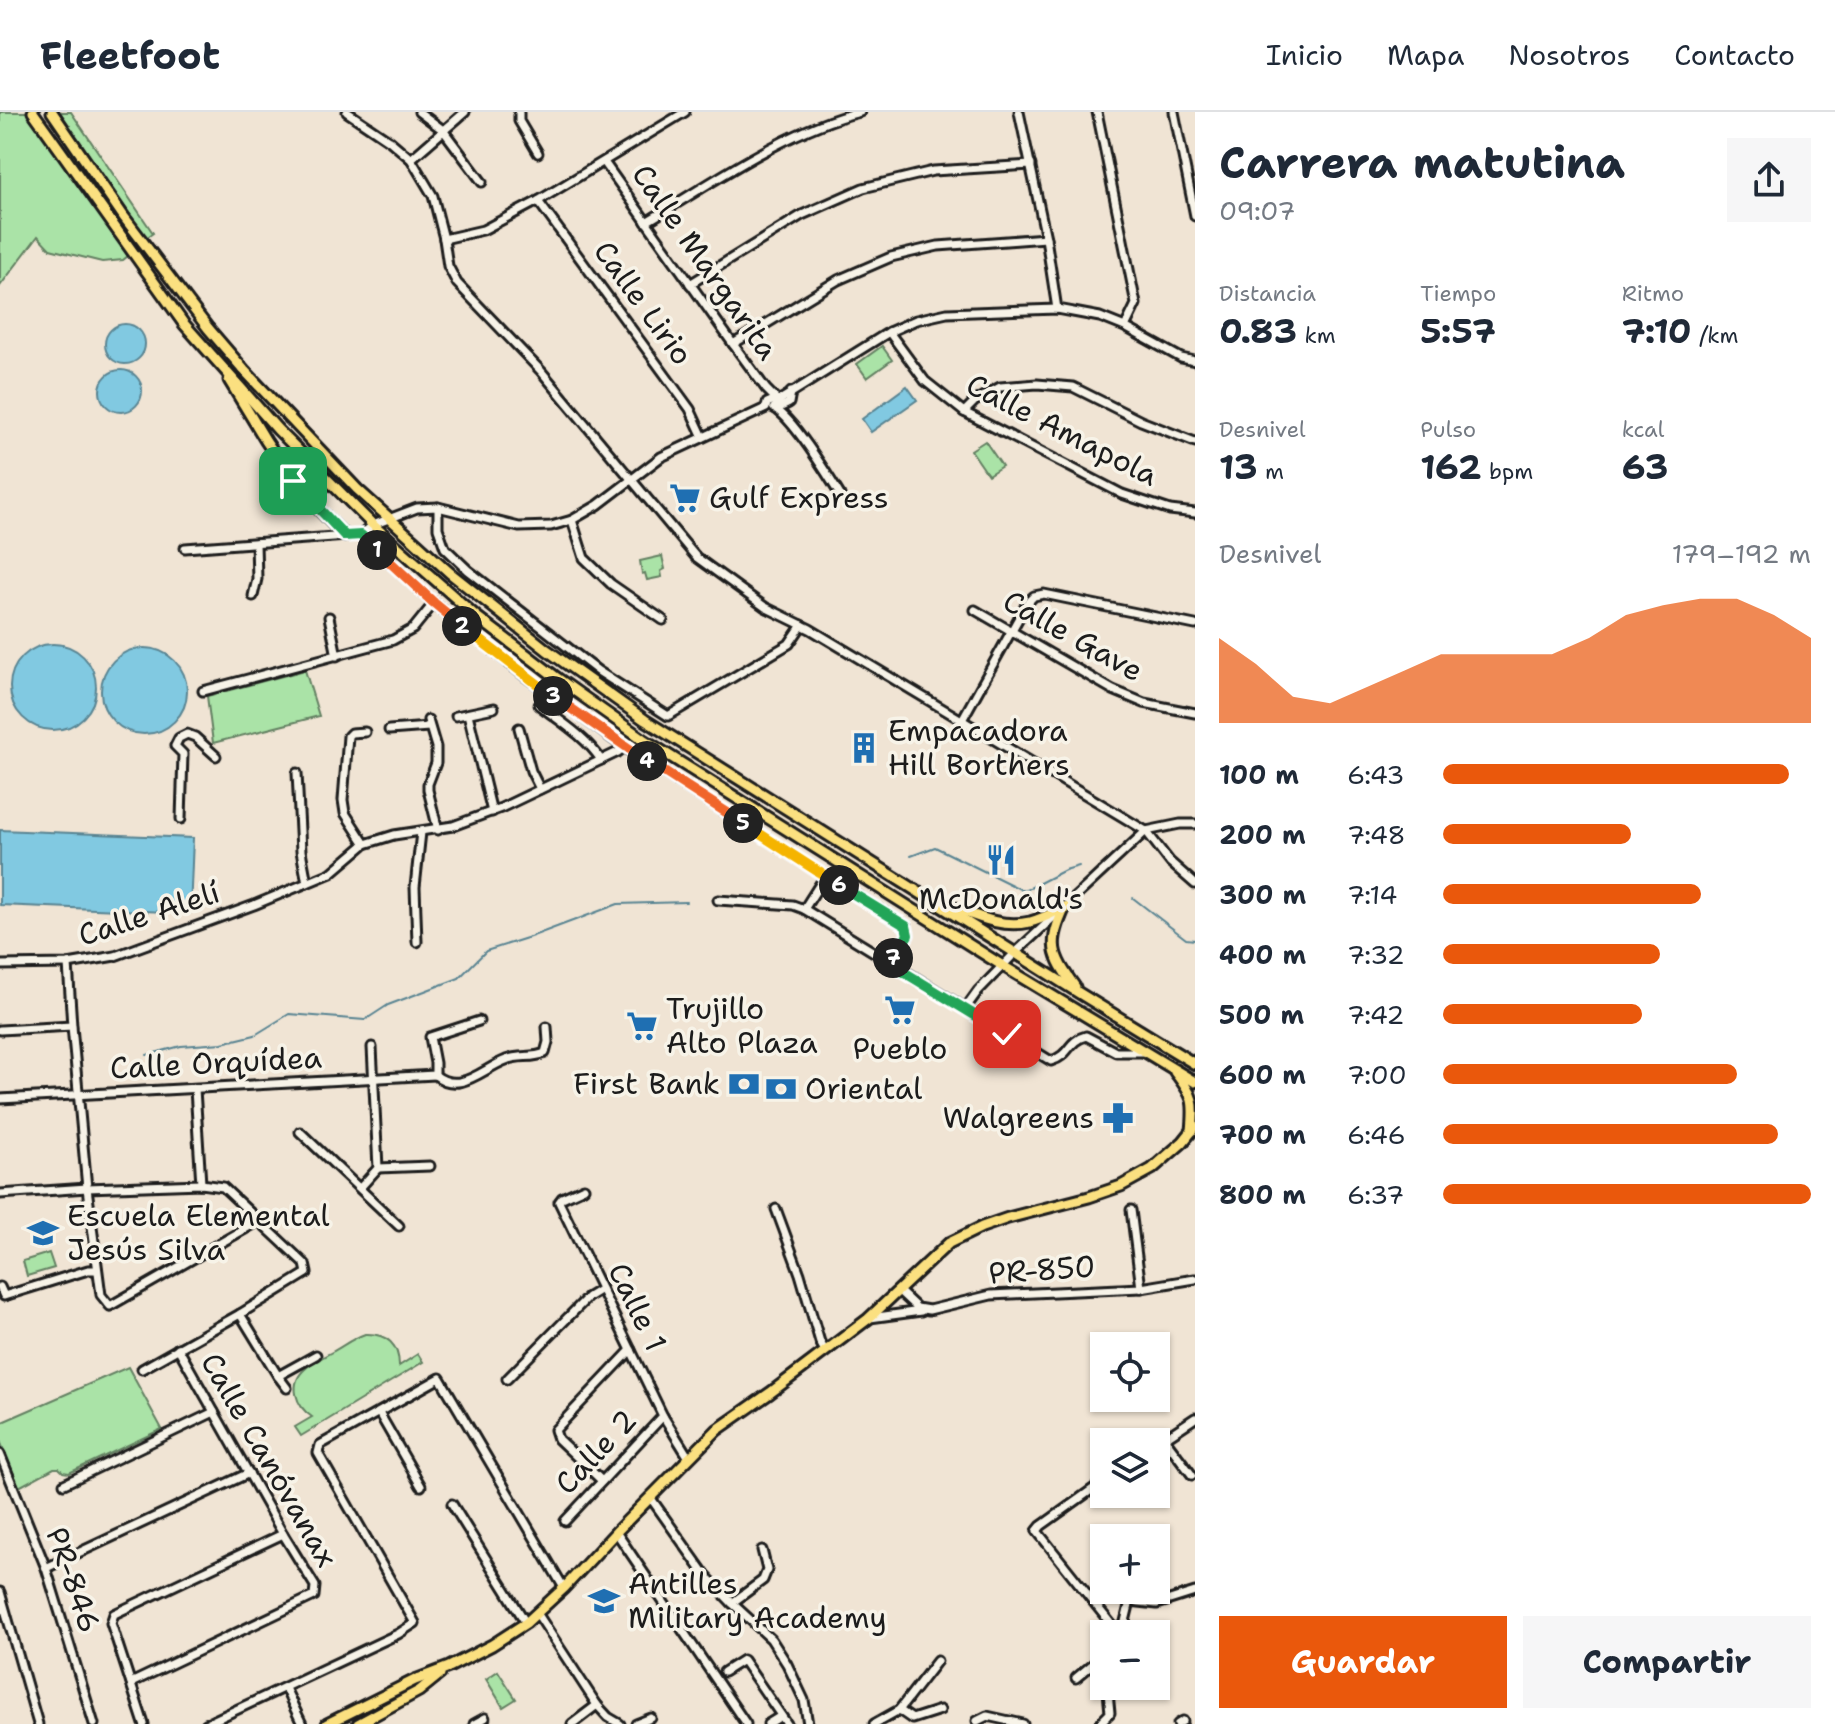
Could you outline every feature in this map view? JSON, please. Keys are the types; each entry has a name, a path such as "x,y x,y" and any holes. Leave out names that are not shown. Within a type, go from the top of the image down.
{"main road":[{"path":"33,112 184,324 278,430 373,525 477,617 643,739 1003,966 1195,1082"},
{"path":"52,112 124,217 208,328 357,489 450,573 547,650 645,720 1191,1060"},
{"path":"222,367 237,396 297,487 345,536"},
{"path":"924,896 987,921 1005,924 1033,922 1065,907"},
{"path":"1065,907 1056,928 1056,957 1079,993"},
{"path":"327,1724 415,1680 449,1667 526,1623 717,1430 868,1319 949,1243 1008,1218 1121,1186 1152,1169 1194,1130 1193,1101 1186,1085 1172,1068"},
{"path":"358,1724 419,1691 449,1667"}],"street":[{"path":"347,112 411,159 433,196 448,266 457,283 541,371 696,557 765,607 802,625 1146,831 1170,862 1195,884"},
{"path":"419,112 443,130 482,182"},
{"path":"411,159 465,112"},
{"path":"519,112 519,121 538,153"},
{"path":"444,239 483,230 538,201 685,112"},
{"path":"646,222 779,143 860,112"},
{"path":"1019,112 1046,238 1057,309"},
{"path":"1097,112 1136,304 1125,327"},
{"path":"1174,112 1195,216"},
{"name":"Calle Margarita","path":"604,162 766,389 774,405"},
{"path":"690,284 802,215 863,188 933,171 1031,165"},
{"name":"Calle Lirio","path":"538,201 690,409 703,437"},
{"path":"733,344 838,280 891,257 938,246 1046,238"},
{"path":"185,548 361,535 373,525 417,508 438,507 519,527 551,526 572,520 598,505 661,457 774,405 789,403 791,392 889,332 916,320 947,313 1057,309 1100,317 1181,358 1195,361"},
{"name":"Calle Amapola","path":"889,332 925,381 964,412 1122,494 1170,510 1195,513"},
{"path":"964,412 975,401 1000,387 1037,384 1073,387 1141,421 1195,442"},
{"path":"774,405 801,437 840,495"},
{"path":"438,507 438,528 445,548 468,570 598,671 668,716 789,644 802,625"},
{"path":"572,520 584,558 611,584 663,620"},
{"path":"361,535 434,603 525,676 624,747 906,926 908,935 889,963"},
{"path":"253,596 257,579 256,543"},
{"path":"962,720 1027,603 1034,596 1044,594 1195,625"},
{"path":"203,691 393,640 413,629 434,603"},
{"name":"Calle Gave","path":"975,610 1113,690 1144,703 1195,713"},
{"path":"329,617 337,656"},
{"path":"539,705 569,728 601,760"},
{"path":"456,716 494,708"},
{"path":"468,714 492,812"},
{"path":"389,730 429,724 436,747 436,763 428,790 438,830"},
{"path":"519,728 531,771 540,789"},
{"path":"365,732 348,736 343,800 345,813 365,844 394,835 438,830 492,812 624,747"},
{"path":"181,819 183,754 175,746 179,738 187,734 195,737 216,756"},
{"path":"297,773 301,851 307,883"},
{"path":"965,1009 1015,953 1146,831 1195,824"},
{"path":"417,942 415,887 421,832"},
{"name":"Calle Alelí","path":"0,965 68,964 115,956 331,873 365,844"},
{"path":"804,909 825,876"},
{"path":"718,900 793,905 804,909 1051,1061 1062,1058 1077,1039 1086,1036 1116,1052 1147,1052"},
{"path":"68,964 87,1188 101,1295 110,1306 259,1221"},
{"path":"435,1075 430,1037 479,1021"},
{"name":"Calle Orquídea","path":"0,1030 72,1026"},
{"name":"Calle Orquídea","path":"0,1099 435,1075 444,1082 463,1082 508,1058 537,1057 545,1053 547,1027"},
{"path":"360,1188 378,1168 372,1047"},
{"path":"195,1089 201,1184"},
{"path":"300,1132 399,1226"},
{"path":"378,1168 430,1166"},
{"path":"0,1194 201,1184 223,1187 305,1264 307,1273 142,1369"},
{"name":"Calle 1","path":"584,1188 559,1202 663,1416 689,1458"},
{"path":"776,1209 825,1351"},
{"path":"1131,1210 1141,1288"},
{"path":"0,1287 4,1296 96,1270"},
{"name":"PR-850","path":"868,1319 929,1310 991,1295 1141,1288 1195,1279"},
{"path":"507,1379 588,1297 601,1289"},
{"path":"899,1291 917,1308 929,1310"},
{"path":"240,1314 287,1388"},
{"name":"Calle Canóvanax","path":"131,1683 314,1596 315,1586 178,1348"},
{"path":"602,1481 558,1439 555,1430 631,1350"},
{"path":"278,1376 316,1355"},
{"path":"206,1724 398,1634 415,1623 318,1453 320,1445 440,1378 564,1588"},
{"path":"64,1484 214,1412"},
{"path":"379,1413 421,1486"},
{"name":"Calle 2","path":"565,1521 663,1416"},
{"path":"1170,1434 1195,1418"},
{"path":"1170,1446 1192,1475"},
{"name":"PR-846","path":"0,1454 46,1568 94,1724"},
{"path":"46,1568 249,1473"},
{"path":"1090,1491 1037,1531 1109,1620"},
{"path":"650,1497 706,1576 771,1639 804,1700 808,1724"},
{"path":"452,1504 526,1623"},
{"path":"616,1532 746,1724"},
{"path":"144,1724 111,1623 114,1614 283,1534"},
{"path":"732,1603 763,1580 767,1570 762,1550"},
{"path":"1124,1620 1130,1601 1157,1604 1195,1592"},
{"path":"1,1596 38,1724"},
{"path":"537,1613 597,1705 620,1724"},
{"path":"724,1672 743,1660 787,1724"},
{"path":"874,1724 899,1710 937,1661"},
{"path":"1076,1678 1090,1666"},
{"path":"285,1688 302,1724"},
{"path":"1109,1700 1115,1724"},
{"path":"572,1724 597,1705"},
{"path":"899,1710 912,1719 940,1710"},
{"path":"1099,1724 1110,1713"},
{"path":"768,1724 781,1716"},
{"path":"977,1721 987,1716 1023,1724"},
{"path":"474,1724 485,1718"},
{"path":"636,1724 651,1718"}],"green space":[{"path":"0,112 27,112 128,256 123,260 102,262 50,249 38,236 0,286"},
{"path":"60,112 71,112 153,233 146,238"},
{"path":"882,346 892,360 867,378 857,364"},
{"path":"985,441 1002,466 988,475 971,450"},
{"path":"662,556 665,569 661,571 662,577 647,580 645,573 642,574 640,561"},
{"path":"305,670 319,716 213,743 207,696"},
{"path":"49,1253 54,1268 27,1276 23,1261"},
{"path":"365,1334 380,1336 390,1342 397,1352 399,1366 418,1354 423,1362 301,1436 295,1427 312,1417 302,1407 296,1394 300,1375 314,1362"},
{"path":"128,1367 162,1429 69,1473 54,1468 19,1487 0,1441 0,1423"},
{"path":"498,1671 516,1699 503,1707 486,1679"}],"water":[{"path":"125,324 139,330 145,344 139,358 125,364 111,358 105,344 111,330"},
{"path":"121,370 136,376 142,391 136,406 121,412 106,406 100,391 106,376"},
{"path":"907,386 917,400 871,432 862,419"},
{"path":"53,644 69,648 83,657 92,671 96,687 92,703 83,717 69,726 53,730 37,726 23,717 14,703 10,687 14,671 23,657 37,648"},
{"path":"144,648 160,652 174,661 183,675 187,691 183,707 174,721 160,730 144,734 128,730 114,721 105,707 101,691 105,675 114,661 128,652"},
{"path":"0,830 193,838 190,913 0,905"}],"waterway":[{"path":"911,856 935,847 1024,891 1079,866"},
{"path":"1133,898 1186,939 1195,940"},
{"path":"147,1055 181,1046 222,1043 255,1035 289,1014 365,1020 388,1005 459,978 486,951 618,904 686,902"}],"place":[{"name":"Gulf Express","path":"685,498"},
{"name":"Empacadora Hill Borthers","path":"864,748"},
{"name":"McDonald's","path":"1001,860"},
{"name":"Pueblo","path":"900,1010"},
{"name":"Trujillo Alto Plaza","path":"642,1026"},
{"name":"First Bank","path":"744,1084"},
{"name":"Oriental","path":"781,1089"},
{"name":"Walgreens","path":"1118,1118"},
{"name":"Escuela Elemental Jesús Silva","path":"43,1233"},
{"name":"Antilles Military Academy","path":"604,1601"}],"route":[{"path":"293,481 345,536 361,535 434,603 525,676 624,747 906,926 908,935 889,963 1007,1034"}]}
